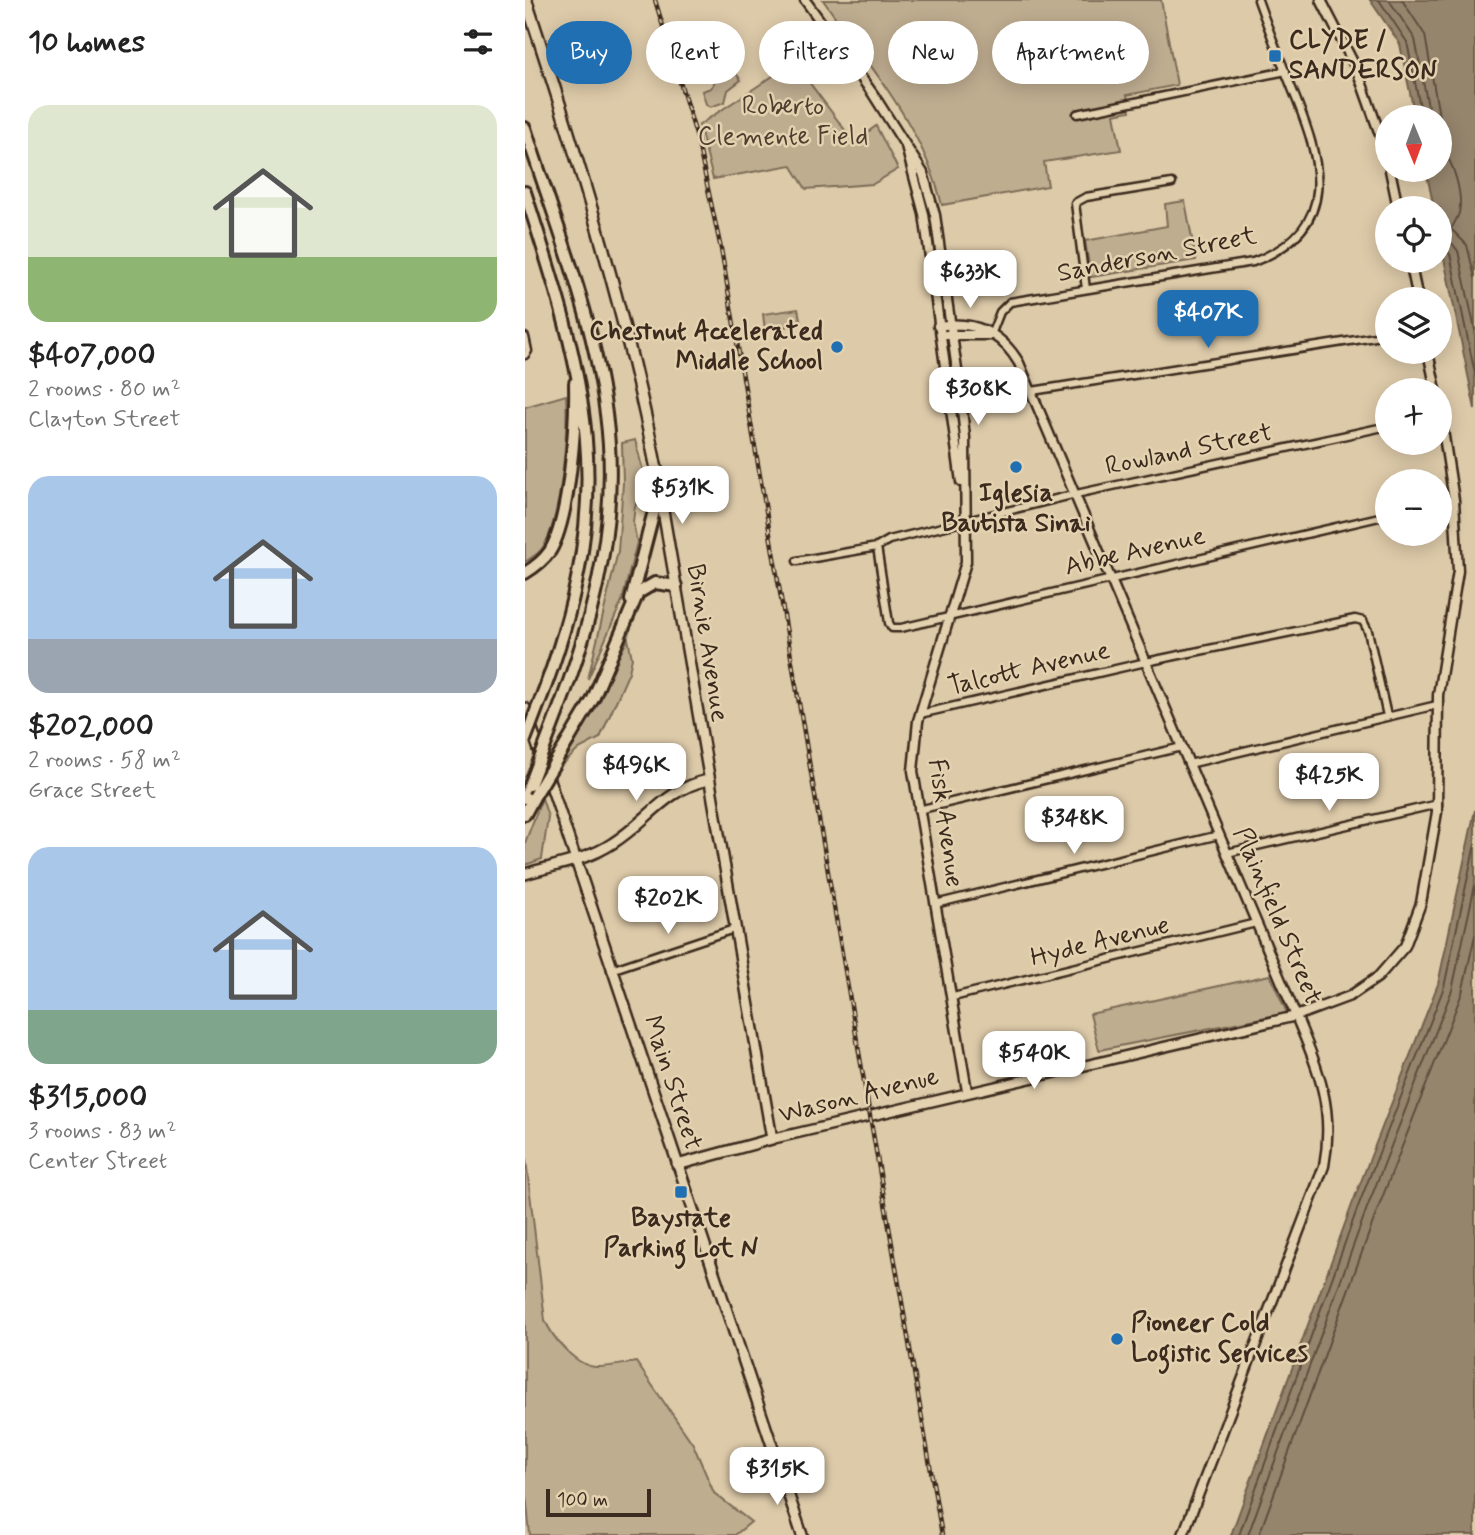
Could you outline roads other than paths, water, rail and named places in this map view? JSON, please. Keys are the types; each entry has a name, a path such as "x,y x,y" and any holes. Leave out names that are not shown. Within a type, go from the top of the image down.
{"highway":[{"path":"525,128 586,320 603,395 609,448 607,523 600,575 580,649 530,785 530,798"},
{"path":"525,192 573,349 587,435 587,524 573,598 546,685 525,740"},
{"path":"528,570 548,554 555,539 572,460 575,409 573,349"},
{"path":"619,639 652,519 657,472"},
{"path":"525,814 530,798 593,699 640,591 655,583 676,586"}],"main road":[{"name":"Birnie Avenue","path":"526,0 572,144 631,355 657,472 772,1139"},
{"name":"Main Street","path":"525,708 802,1535"},
{"path":"525,874 575,859 612,844 676,791 708,780"},
{"name":"Wason Avenue","path":"677,1165 772,1139"}],"street":[{"path":"806,0 907,148 926,181 935,220 950,334"},
{"name":"Sanderson Street","path":"991,335 997,317 1010,302 1253,262 1279,250 1293,237 1313,207 1319,167 1312,138 1258,0"},
{"path":"1321,0 1363,82 1375,118"},
{"path":"1077,114 1286,71"},
{"path":"907,148 925,223 939,330 950,334 991,335"},
{"path":"1086,289 1074,220 1076,202 1086,197 1172,183"},
{"path":"925,223 935,220"},
{"name":"Plainfield Street","path":"939,330 948,324 971,324 991,335 1016,358 1296,1016 1325,1093 1329,1139 1324,1166 1184,1535"},
{"name":"Fisk Avenue","path":"939,330 966,523"},
{"name":"Fisk Avenue","path":"950,334 965,438 965,571 920,714 913,759 918,810 953,997 967,1091"},
{"path":"525,337 528,347 525,355"},
{"path":"1032,391 1375,337"},
{"name":"Rowland Street","path":"797,561 877,547 887,541 1076,495 1375,429"},
{"name":"Wason Avenue","path":"772,1139 967,1091 1296,1016 1350,996 1378,977 1405,946 1414,927 1423,894 1438,804 1437,705 1458,579 1454,500 1447,455"},
{"name":"Abbe Avenue","path":"877,547 883,598 892,628 951,618 1110,577 1375,518"},
{"name":"Talcott Avenue","path":"920,714 1146,662 1357,619 1363,621 1369,634 1387,716"},
{"path":"1189,764 1437,705"},
{"path":"918,810 1182,747"},
{"path":"1227,853 1438,804"},
{"path":"935,904 1219,835"},
{"name":"Hyde Avenue","path":"953,997 1256,923"},
{"path":"611,970 734,929"}],"water":[{"path":"1370,0 1475,0 1475,409 1447,273 1452,273 1452,196 1431,196 1429,182 1453,182 1453,105 1413,105 1400,44"},
{"path":"1475,810 1475,1535 1231,1535 1353,1202 1438,984"}],"railway":[{"path":"655,0 697,138 721,249 942,1535"}],"place":[{"name":"CLYDE / SANDERSON","path":"1275,56"},
{"name":"Chestnut Accelerated Middle School","path":"837,347"},
{"name":"Iglesia Bautista Sinai","path":"1016,467"},
{"name":"Baystate Parking Lot N","path":"681,1192"},
{"name":"Pioneer Cold Logistic Services","path":"1117,1339"}],"park label":[{"name":"Roberto Clemente Field","path":"783,122"}]}
